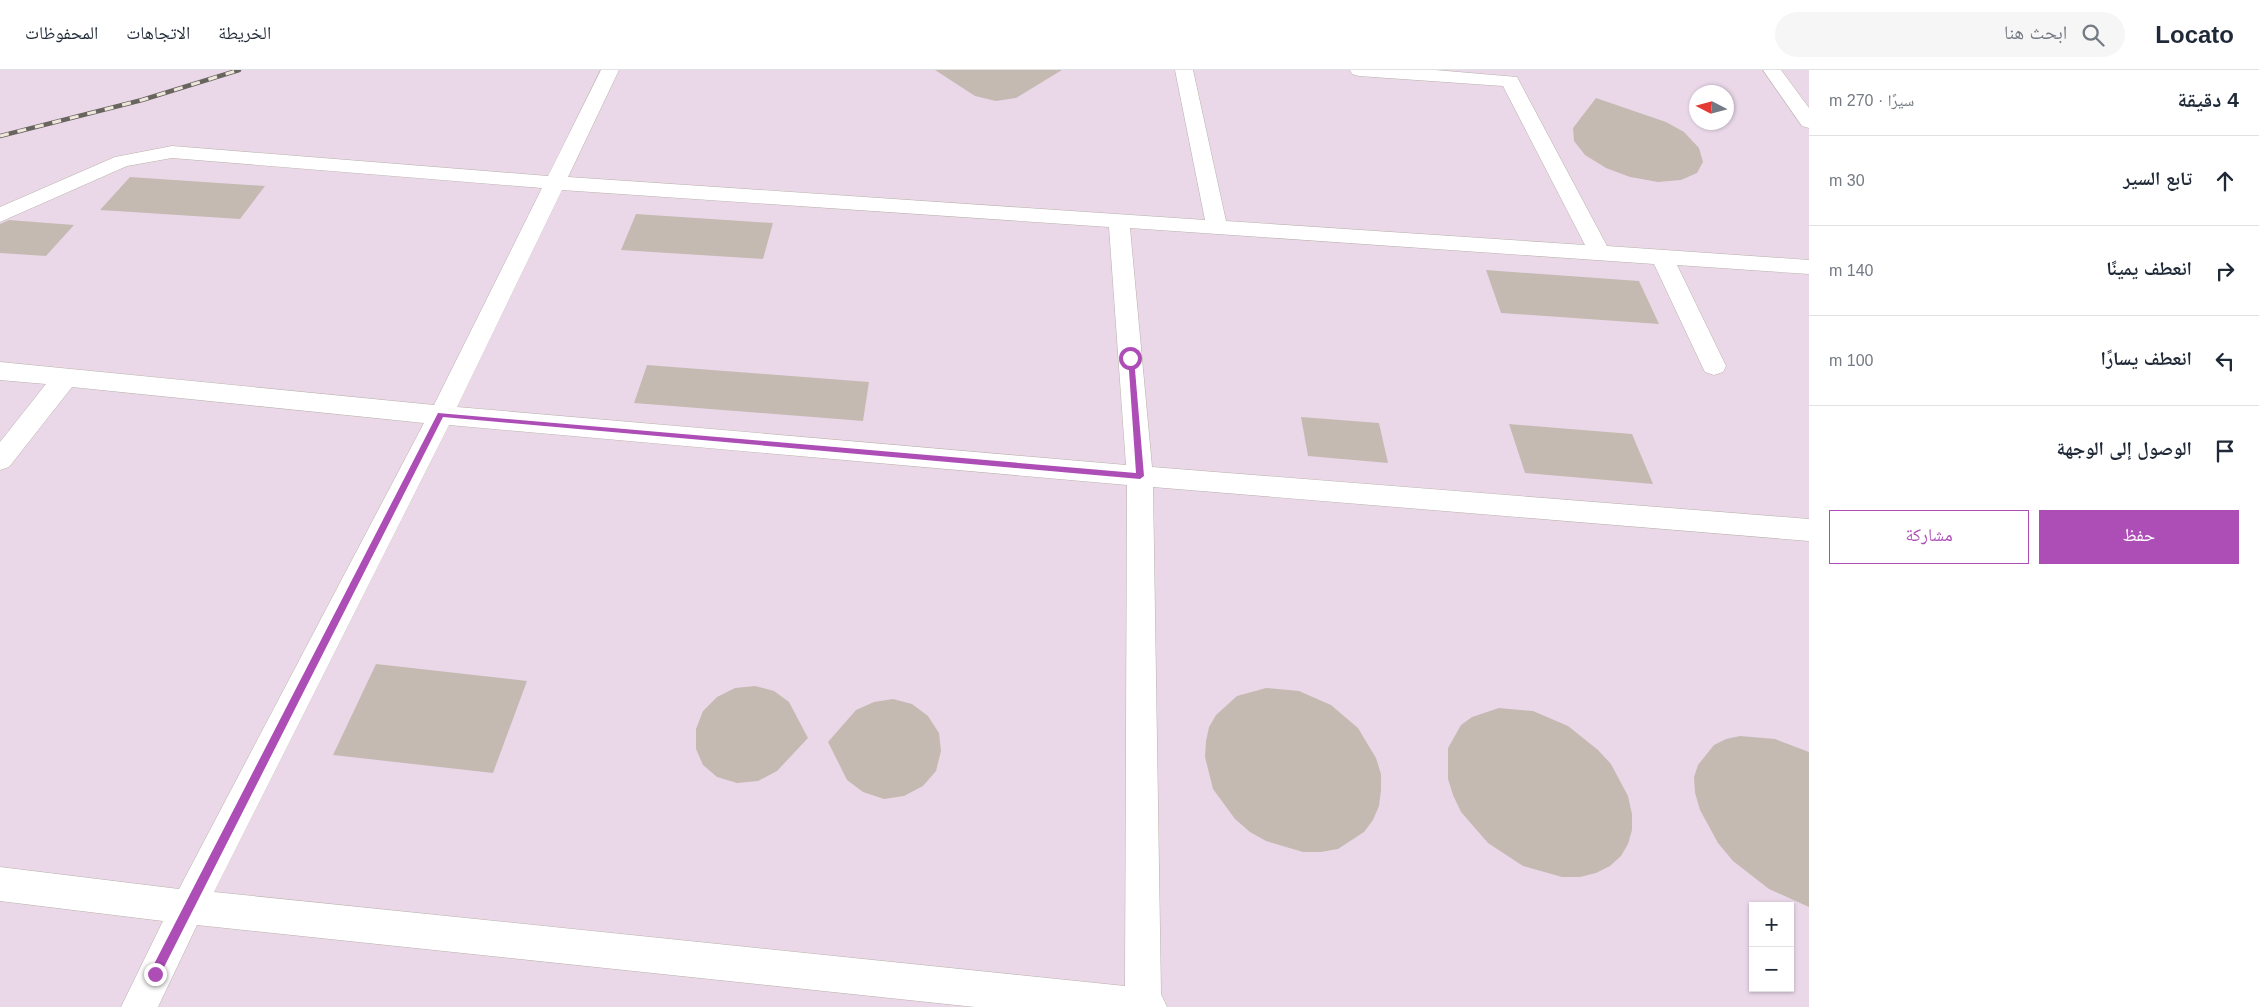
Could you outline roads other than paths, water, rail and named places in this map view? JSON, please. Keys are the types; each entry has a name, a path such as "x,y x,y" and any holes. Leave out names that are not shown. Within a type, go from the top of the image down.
{"lane":[{"path":"139,1007 188,907 441,414 610,70"},
{"path":"1184,70 1217,227"},
{"path":"1359,70 1510,81 1600,253"},
{"path":"1772,70 1800,96 1809,122"},
{"path":"0,214 122,161 172,152 556,183 1809,268"},
{"path":"1118,220 1140,476 1143,1007"},
{"path":"1662,258 1714,366"},
{"path":"0,371 441,414 1140,476 1809,530"},
{"path":"0,460 66,377"},
{"path":"0,884 188,907 1149,1007"}],"railway":[{"path":"0,136 142,100 239,70"}]}
